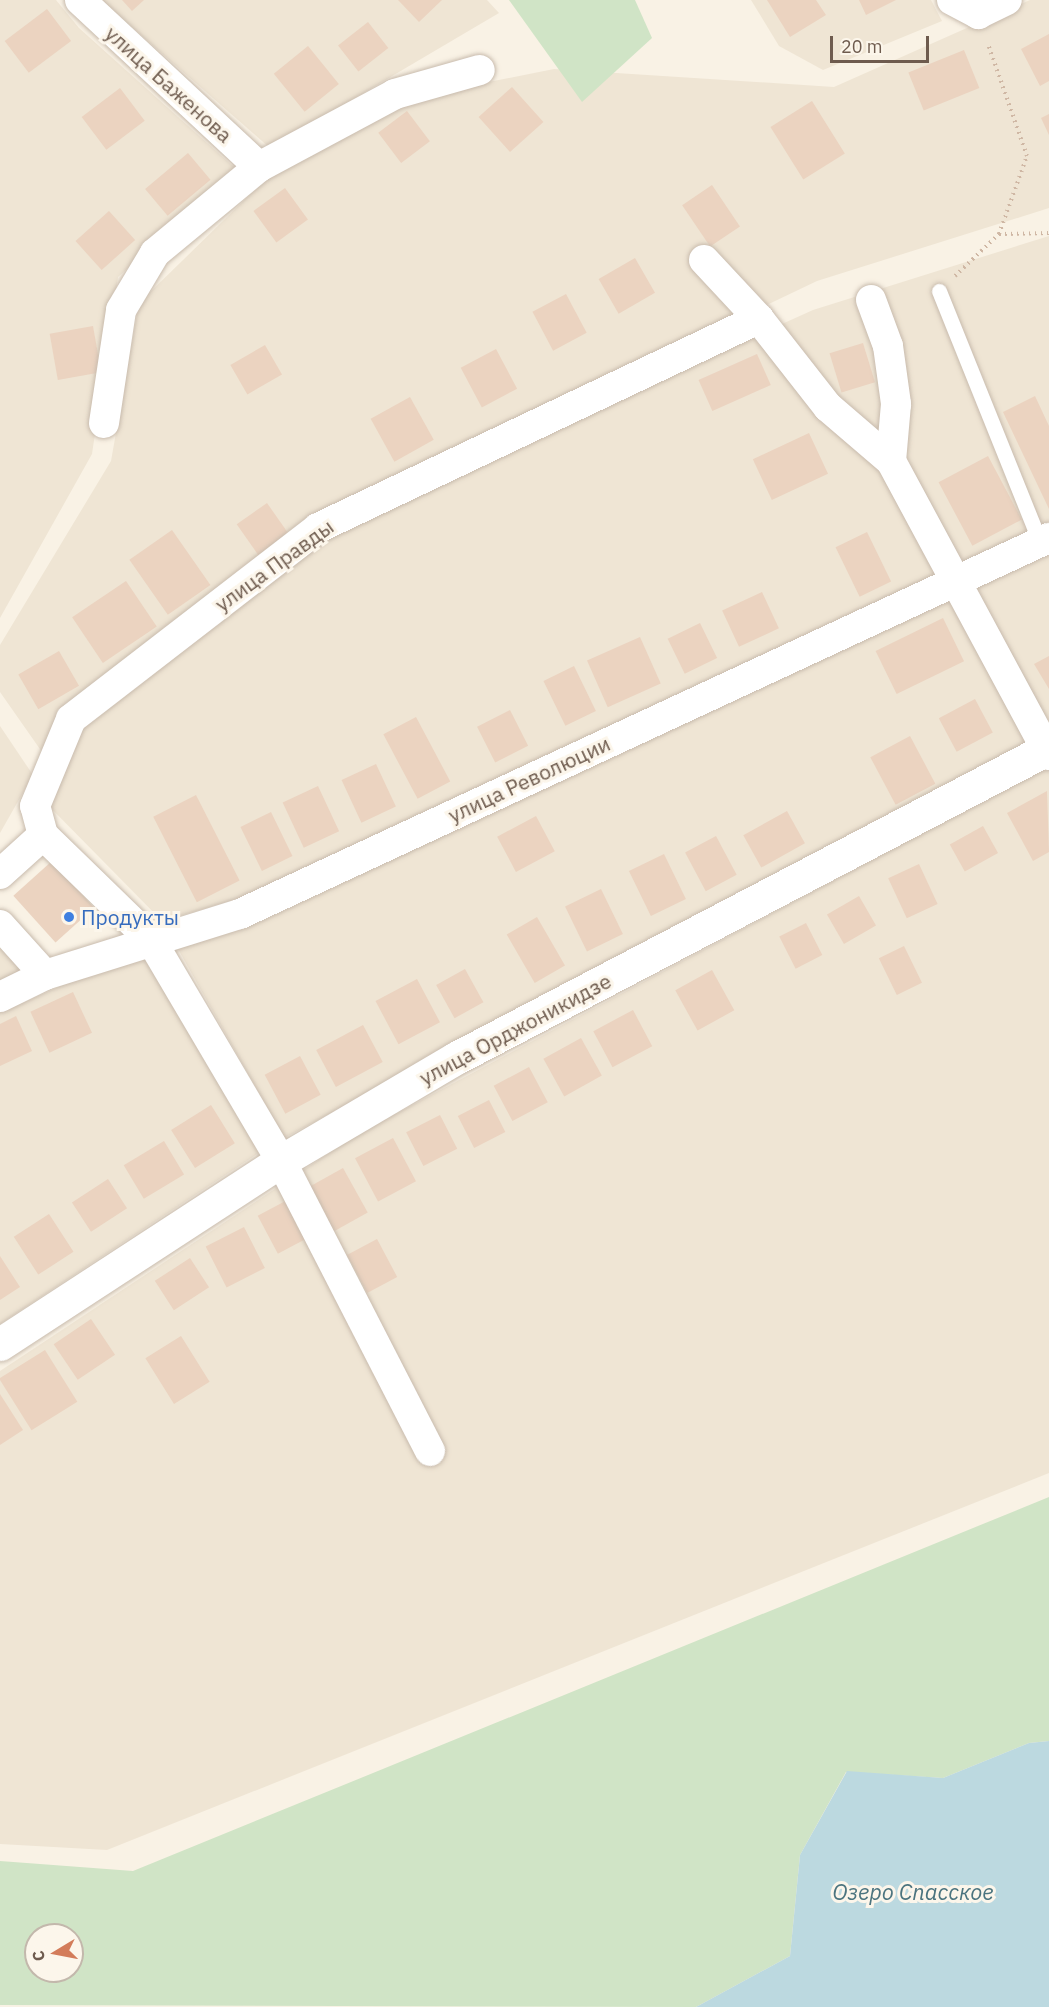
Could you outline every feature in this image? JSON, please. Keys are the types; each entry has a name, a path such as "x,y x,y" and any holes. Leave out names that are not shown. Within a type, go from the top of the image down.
{"street":[{"name":"улица Баженова","path":"80,0 259,167"},
{"path":"965,7 1007,0"},
{"path":"104,423 120,310 155,253 259,167 395,94 480,70"},
{"path":"704,260 759,320 828,407 891,461 953,583 1048,751"},
{"path":"871,300 888,346 896,404 891,461"},
{"name":"улица Правды","path":"43,835 35,806 71,719 318,528 759,320"},
{"name":"улица Революции","path":"0,996 45,975 240,914 1045,540"},
{"name":"улица Орджоникидзе","path":"0,1344 281,1161 456,1058 1048,751"},
{"path":"0,874 43,835 151,940 281,1161 430,1450"},
{"path":"0,925 45,975"}],"lane":[{"path":"939,291 1045,540"}],"path":[{"path":"939,291 999,234 1027,156 965,7"},
{"path":"999,234 1049,233"}],"shaded area":[{"path":"0,0 56,0 79,28 236,169 118,277 92,454 0,618"},
{"path":"101,0 487,0 499,13 270,148"},
{"path":"751,0 931,0 942,21 823,70 779,46"},
{"path":"1030,0 1049,0 1049,208 817,281 310,522 42,752 0,692 0,645 111,461 139,303 270,175 414,97 554,69 834,87"},
{"path":"1049,236 1049,525 250,895 162,921 40,797 89,720 299,554 532,437 813,310"},
{"path":"1049,550 1049,730 284,1138 178,949 258,923"},
{"path":"0,726 33,775 0,833"},
{"path":"1049,766 1049,1473 107,1850 0,1844 0,1371 358,1134"},
{"path":"0,930 44,960 0,980"},
{"path":"146,948 260,1152 0,1324 0,1013"}],"green space":[{"path":"509,0 635,0 652,38 582,102"},
{"path":"1049,1497 1049,1741 1029,1743 943,1778 846,1772 800,1855 790,1956 696,2007 0,2005 0,1861 133,1871"}],"water":[{"name":"Озеро Спасское","path":"1049,1741 1049,2007 696,2007 790,1956 800,1855 847,1771 943,1778 1029,1743"}],"building":[{"path":"122,0 144,0 132,11"},
{"path":"398,0 442,0 419,22"},
{"path":"767,0 816,0 826,15 790,37"},
{"path":"859,0 896,0 866,15"},
{"path":"47,9 71,41 29,73 5,41"},
{"path":"368,22 388,48 358,71 338,45"},
{"path":"1049,34 1049,81 1040,86 1021,49"},
{"path":"308,46 339,84 305,112 274,74"},
{"path":"964,50 979,88 924,110 908,72"},
{"path":"512,87 543,122 510,152 479,117"},
{"path":"120,88 145,121 106,150 82,117"},
{"path":"812,101 845,154 803,180 770,127"},
{"path":"407,111 430,141 401,163 378,133"},
{"path":"1049,114 1049,135 1041,118"},
{"path":"188,153 210,180 168,216 145,189"},
{"path":"712,185 740,226 710,247 682,205"},
{"path":"285,188 308,220 276,242 253,211"},
{"path":"109,211 135,240 102,270 76,241"},
{"path":"635,258 655,293 619,314 599,279"},
{"path":"566,294 587,333 553,351 532,312"},
{"path":"93,326 101,372 58,380 50,334"},
{"path":"863,343 875,382 842,392 830,353"},
{"path":"265,345 282,374 247,394 230,365"},
{"path":"496,349 517,389 482,408 461,368"},
{"path":"757,354 771,385 712,411 699,380"},
{"path":"1035,396 1049,426 1049,509 1003,412"},
{"path":"410,397 434,440 394,462 371,419"},
{"path":"809,433 828,474 772,500 753,459"},
{"path":"988,456 1022,520 972,546 939,482"},
{"path":"267,503 293,540 263,561 237,524"},
{"path":"172,530 210,585 168,615 129,560"},
{"path":"867,532 891,581 860,597 836,547"},
{"path":"126,581 157,627 103,663 72,617"},
{"path":"762,592 779,628 739,647 722,611"},
{"path":"943,618 964,661 897,694 876,651"},
{"path":"700,623 717,658 685,674 668,639"},
{"path":"640,637 661,684 608,707 587,661"},
{"path":"59,651 79,686 38,709 18,674"},
{"path":"1049,656 1049,689 1034,664"},
{"path":"574,666 596,711 565,726 543,681"},
{"path":"975,699 993,733 957,752 939,718"},
{"path":"510,710 528,746 495,762 477,727"},
{"path":"416,717 450,781 418,799 383,734"},
{"path":"910,736 935,784 896,805 870,757"},
{"path":"376,764 396,807 361,823 342,780"},
{"path":"318,786 339,831 304,848 283,802"},
{"path":"1047,791 1049,852 1033,861 1007,813"},
{"path":"196,795 240,881 197,902 153,817"},
{"path":"787,811 805,843 761,868 743,835"},
{"path":"271,812 292,856 262,871 240,827"},
{"path":"536,816 555,851 516,872 497,837"},
{"path":"983,826 998,853 965,872 950,844"},
{"path":"716,836 737,875 706,891 685,852"},
{"path":"664,854 686,899 651,916 629,871"},
{"path":"52,861 94,908 56,943 13,896"},
{"path":"919,864 938,904 907,918 888,878"},
{"path":"601,889 623,934 587,951 565,907"},
{"path":"859,896 876,925 844,944 827,914"},
{"path":"537,917 565,965 535,983 507,934"},
{"path":"806,923 822,955 796,969 779,937"},
{"path":"904,946 922,983 897,995 879,958"},
{"path":"465,969 483,1002 455,1018 436,985"},
{"path":"712,970 734,1010 698,1031 675,990"},
{"path":"417,979 440,1022 399,1044 376,1001"},
{"path":"73,992 92,1033 49,1053 30,1012"},
{"path":"633,1010 652,1046 613,1067 593,1031"},
{"path":"16,1016 32,1051 0,1066 0,1024"},
{"path":"363,1025 383,1062 336,1087 316,1050"},
{"path":"581,1038 602,1076 564,1096 543,1059"},
{"path":"300,1056 321,1095 285,1114 265,1075"},
{"path":"529,1067 548,1102 512,1121 494,1086"},
{"path":"489,1100 505,1132 474,1148 458,1116"},
{"path":"211,1105 235,1143 195,1168 171,1130"},
{"path":"440,1115 457,1149 423,1166 406,1132"},
{"path":"393,1138 416,1181 378,1201 355,1158"},
{"path":"164,1141 184,1174 144,1199 124,1165"},
{"path":"343,1168 368,1213 333,1232 308,1187"},
{"path":"108,1179 127,1208 91,1232 72,1202"},
{"path":"293,1197 313,1235 278,1254 258,1216"},
{"path":"49,1214 74,1252 38,1275 14,1237"},
{"path":"244,1227 265,1268 227,1288 206,1247"},
{"path":"377,1239 397,1277 367,1293 347,1255"},
{"path":"0,1256 20,1287 0,1300"},
{"path":"190,1258 209,1287 174,1310 155,1281"},
{"path":"91,1319 115,1355 78,1380 54,1344"},
{"path":"181,1336 210,1382 174,1404 145,1358"},
{"path":"45,1350 77,1402 32,1430 0,1378"},
{"path":"0,1394 23,1430 0,1445"}],"place":[{"name":"Продукты","path":"69,917"}]}
